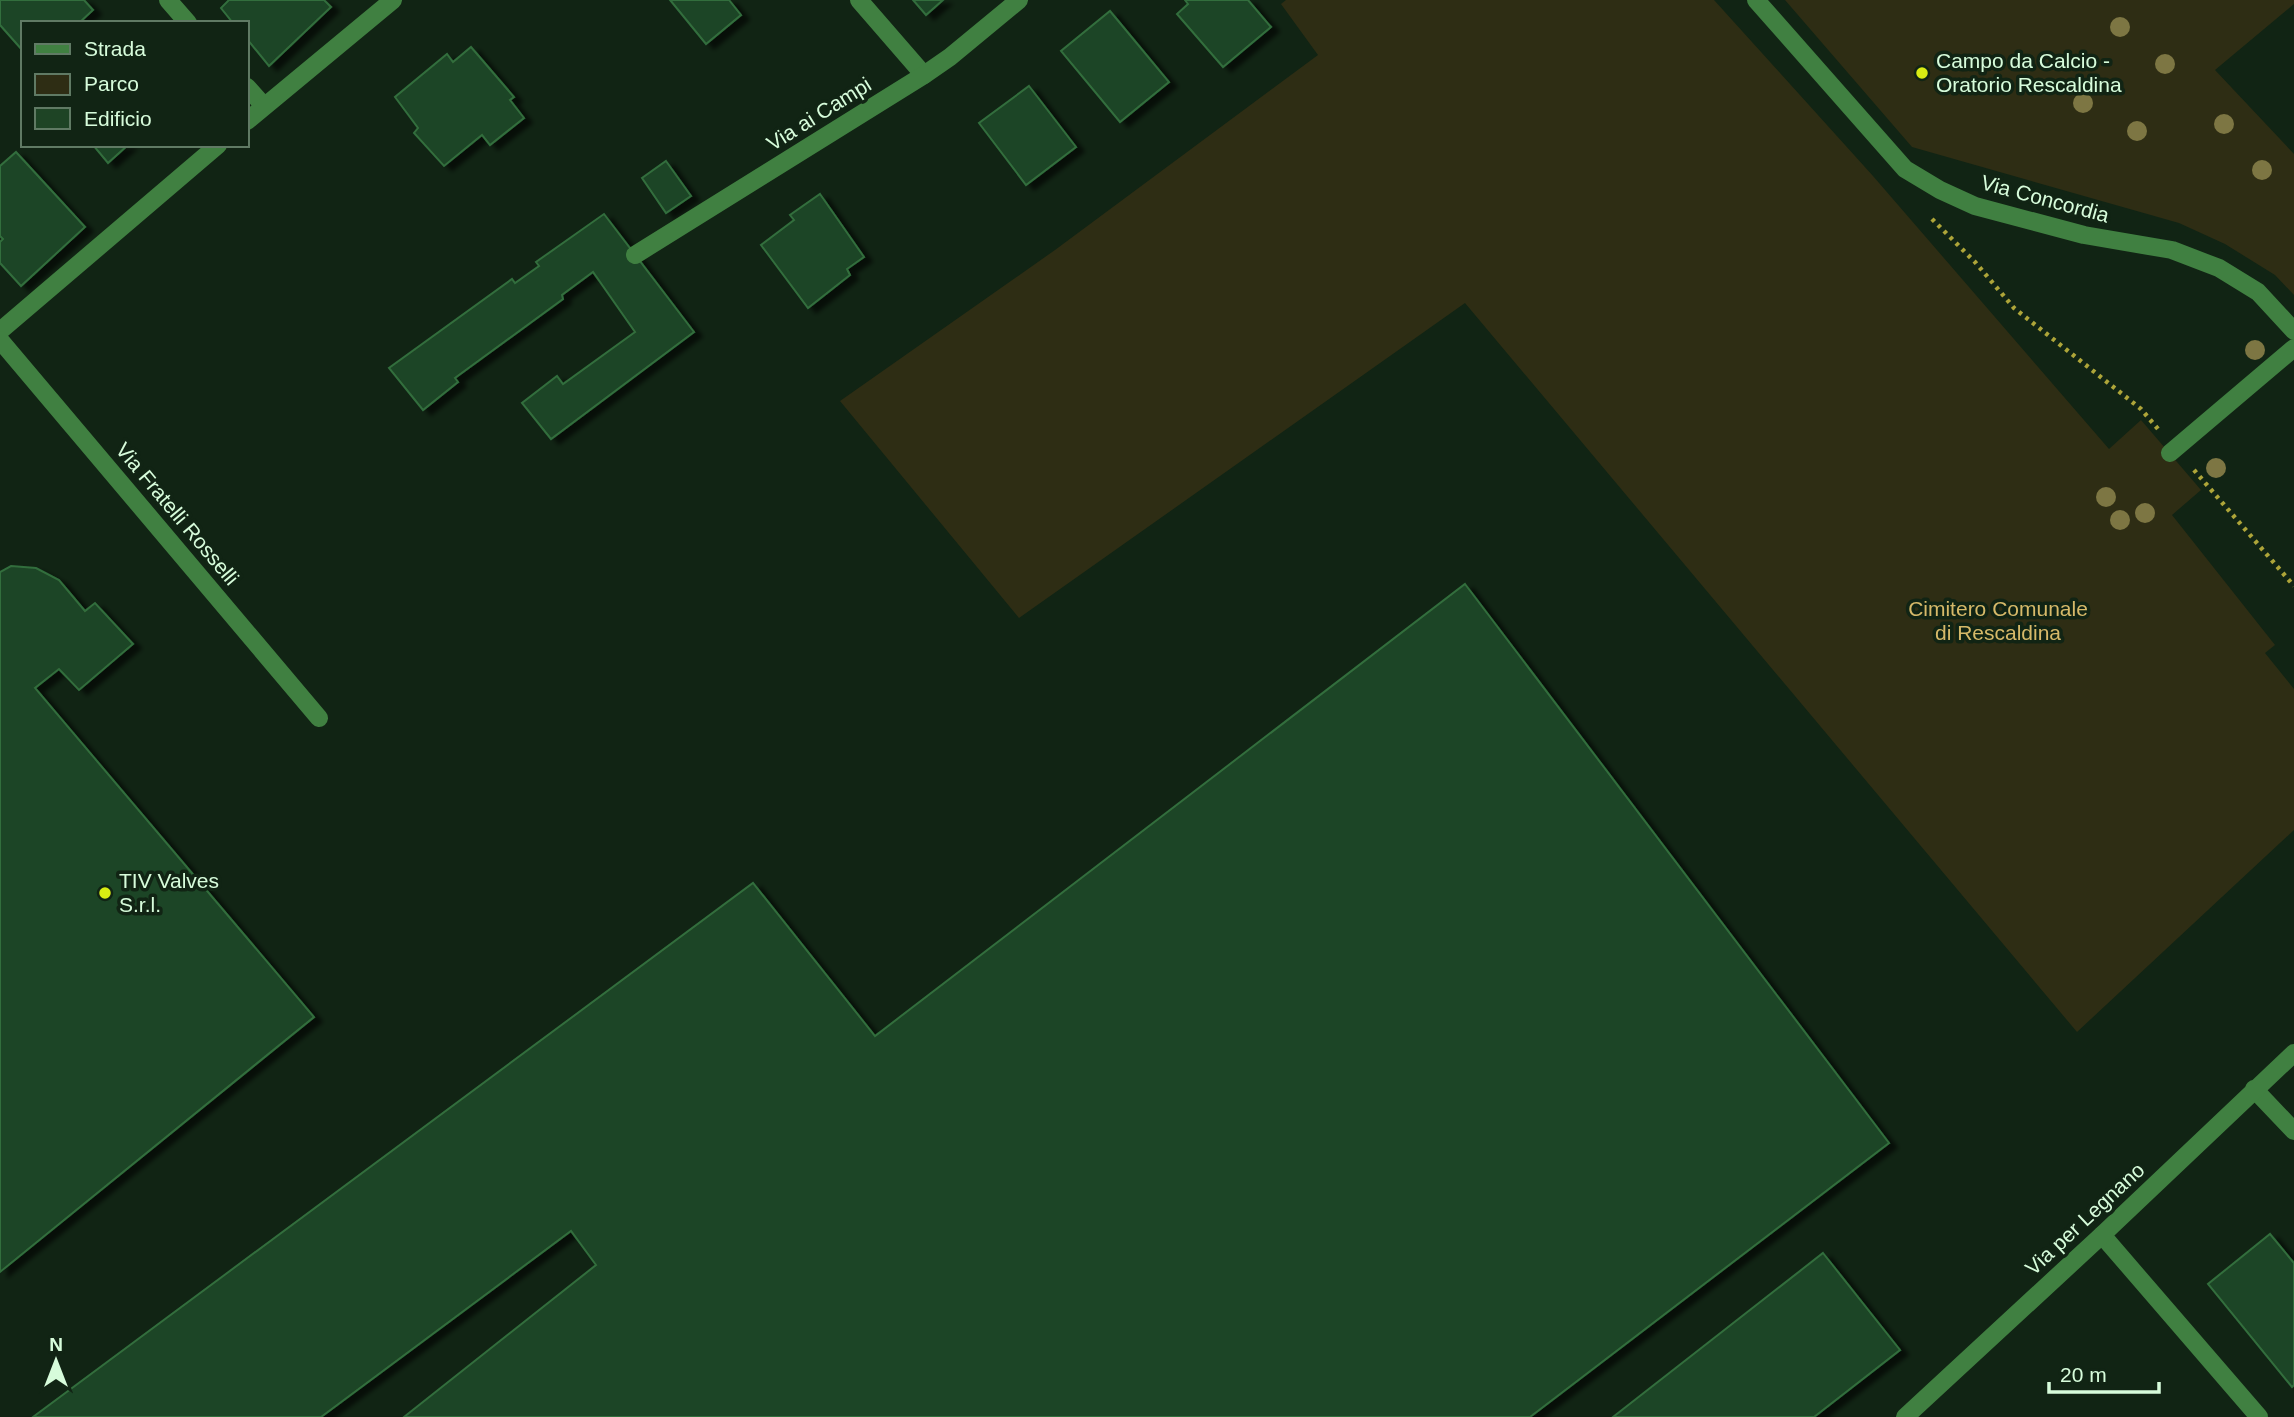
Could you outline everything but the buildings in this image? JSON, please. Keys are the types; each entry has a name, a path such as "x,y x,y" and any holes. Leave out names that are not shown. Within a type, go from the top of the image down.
{"street":[{"path":"168,0 186,21"},
{"path":"248,120 393,0"},
{"path":"859,0 924,75"},
{"name":"Via ai Campi","path":"635,255 924,75 1019,0"},
{"name":"Via Concordia","path":"1756,0 1906,169 1940,190 1975,206 2084,235 2172,250 2219,268 2258,292 2294,331"},
{"path":"248,88 264,106"},
{"path":"0,331 216,147"},
{"name":"Via Fratelli Rosselli","path":"0,340 319,718"},
{"path":"2173,451 2294,348"},
{"name":"Via per Legnano","path":"1905,1417 2294,1053"},
{"path":"2255,1089 2294,1131"},
{"path":"2102,1235 2259,1417"}],"path":[{"path":"1925,213 1975,262 2014,308 2141,409 2173,451 2294,586"}],"green space":[{"name":"Cimitero Comunale di Rescaldina","path":"1286,0 1714,0 1873,176 2109,449 2141,420 2201,490 2172,515 2275,645 2265,653 2294,689 2294,830 2077,1032 1465,303 1019,618 840,401 1055,250 1318,55 1281,4"},
{"path":"1785,0 2294,0 2294,4 2215,70 2294,154 2294,295 2275,275 2225,244 2179,223 1912,147"}],"place":[{"name":"Campo da Calcio - Oratorio Rescaldina","path":"1922,73"},
{"name":"TIV Valves S.r.l.","path":"105,893"}]}
